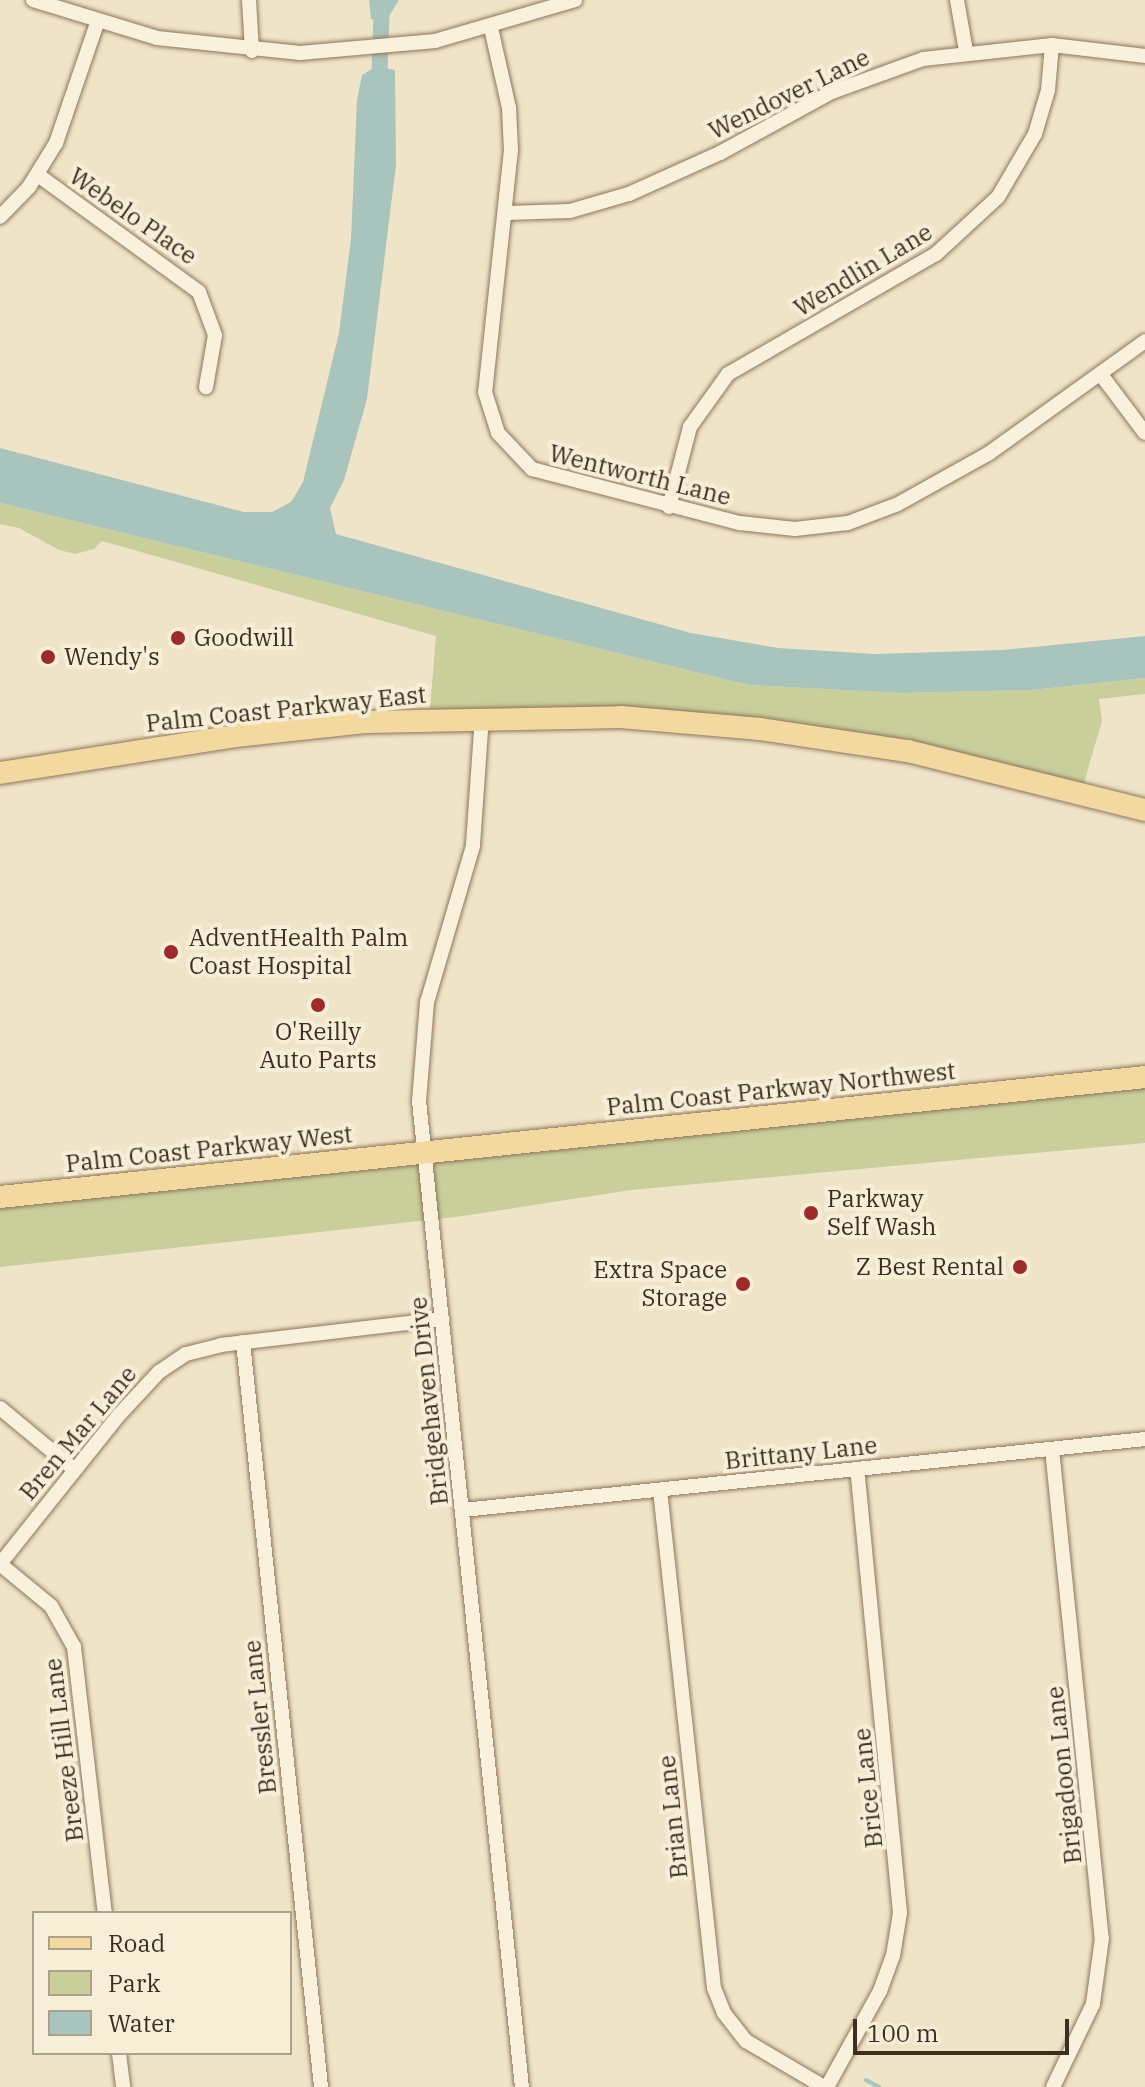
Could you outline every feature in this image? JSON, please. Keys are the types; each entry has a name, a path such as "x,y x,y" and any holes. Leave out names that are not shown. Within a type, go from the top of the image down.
{"main road":[{"name":"Palm Coast Parkway East","path":"0,773 291,729 482,716 621,717 798,733 978,766 1145,810"},
{"name":"Palm Coast Parkway Northwest","path":"423,1152 1145,1077"},
{"name":"Palm Coast Parkway West","path":"0,1197 423,1152"}],"street":[{"path":"33,0 97,23 169,41 252,51 341,52 411,45 491,28 575,0"},
{"path":"249,0 252,51"},
{"path":"957,0 966,51"},
{"path":"0,217 38,175 62,129 97,23"},
{"name":"Wentworth Lane","path":"491,28 510,122 507,213 485,383 498,433 520,462 548,477 669,507 779,529 857,521 969,465 1102,376 1145,341"},
{"name":"Wendover Lane","path":"507,213 553,214 606,202 720,153 853,82 966,51 1052,45 1145,56"},
{"name":"Wendlin Lane","path":"669,507 690,427 728,374 936,254 998,197 1035,134 1048,90 1052,45"},
{"name":"Webelo Place","path":"38,175 199,292 215,335 206,387"},
{"path":"1102,376 1145,433"},
{"name":"Bridgehaven Drive","path":"482,716 473,846 424,1017 419,1079 423,1152 522,2087"},
{"name":"Bren Mar Lane","path":"0,1564 159,1372 195,1350 442,1319"},
{"name":"Bressler Lane","path":"243,1342 321,2087"},
{"path":"0,1408 75,1470"},
{"name":"Brittany Lane","path":"463,1510 1145,1439"},
{"name":"Brigadoon Lane","path":"1052,1449 1102,1938 1093,2004 1053,2087"},
{"name":"Brice Lane","path":"826,2087 880,1991 893,1956 900,1913 857,1469"},
{"name":"Brian Lane","path":"660,1490 714,1988 724,2013 746,2041 826,2087"},
{"name":"Breeze Hill Lane","path":"0,1564 51,1606 74,1647 105,1911"},
{"path":"119,2055 123,2087"}],"green space":[{"path":"0,503 749,685 901,693 1032,690 1145,678 1145,694 1099,699 1102,721 1083,786 593,709 430,709 436,636 102,541 94,549 75,554 59,550 19,528 0,524"},
{"path":"1145,1086 1145,1143 631,1190 456,1217 0,1267 0,1206"}],"water":[{"path":"369,0 399,0 386,21 371,19"},
{"path":"377,66 395,70 396,165 367,399 344,480 330,508 336,534 691,633 778,648 875,654 1002,650 1145,636 1145,678 1032,690 901,693 749,685 0,503 0,448 244,512 272,512 291,502 303,482 339,333 351,239 357,100 362,75"}],"waterway":[{"path":"379,86 382,0"},
{"path":"866,2080 879,2087"}],"place":[{"name":"Goodwill","path":"178,638"},
{"name":"Wendy's","path":"48,657"},
{"name":"AdventHealth Palm Coast Hospital","path":"171,952"},
{"name":"O'Reilly Auto Parts","path":"318,1005"},
{"name":"Parkway Self Wash","path":"811,1213"},
{"name":"Z Best Rental","path":"1020,1267"},
{"name":"Extra Space Storage","path":"743,1284"}]}
